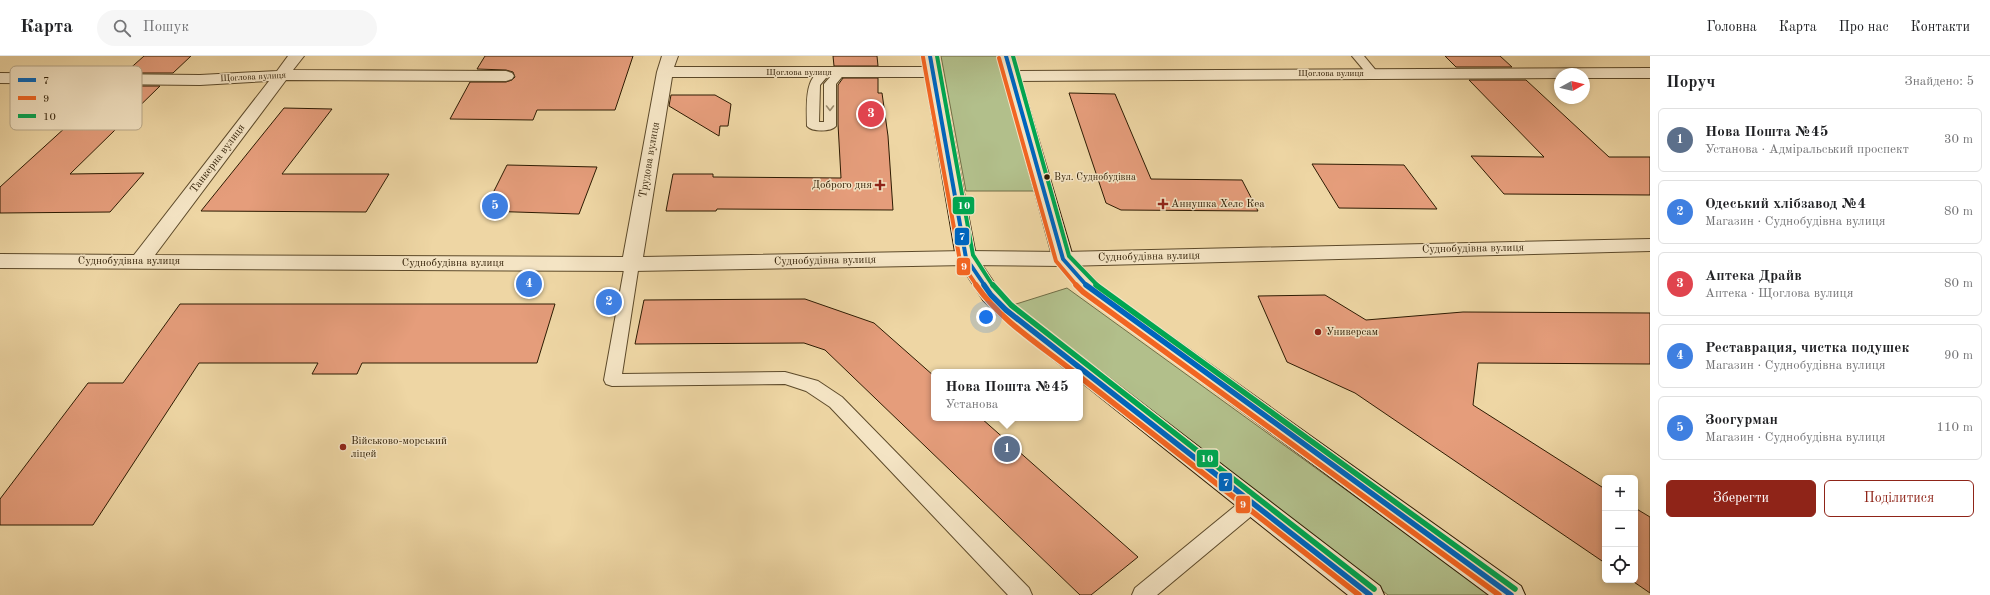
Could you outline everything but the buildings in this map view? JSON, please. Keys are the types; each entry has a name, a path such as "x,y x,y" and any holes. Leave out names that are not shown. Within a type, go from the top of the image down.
{"street":[{"name":"Танкерна вулиця","path":"140,261 296,56"},
{"path":"1006,56 1063,259 1088,287 1511,595"},
{"name":"Щоглова вулиця","path":"667,64 832,72 932,64"},
{"name":"Трудова вулиця","path":"632,264 667,64"},
{"path":"932,64 966,258 971,263 991,295 1006,310 1082,369"},
{"name":"Щоглова вулиця","path":"1012,76 1372,73 1650,73"},
{"name":"Щоглова вулиця","path":"142,79 200,80 282,75 506,76"},
{"name":"Щоглова вулиця","path":"0,78 10,78"},
{"name":"Суднобудівна вулиця","path":"0,260 632,264 966,258 1063,259 1650,245"},
{"path":"1083,370 1370,595"}],"lane":[{"path":"1358,56 1372,73"},
{"path":"632,264 612,380 785,378 812,386 836,402 1022,595"},
{"path":"1142,595 1254,503"}],"green space":[{"path":"941,56 1000,56 1036,191 966,191"},
{"path":"1067,288 1491,595 1388,595 1013,305"}],"transit line":[{"name":"7","path":"930,56 966,258 991,295 1006,310 1081,369"},
{"name":"10","path":"937,56 973,255 997,291 1011,305 1374,589"},
{"name":"7","path":"1006,56 1063,259 1088,287 1511,595"},
{"name":"10","path":"1013,56 1069,256 1093,282 1515,589"},
{"name":"9","path":"923,57 960,261 986,299 1001,315 1070,369"},
{"name":"9","path":"999,58 1056,261 1083,292 1499,595"},
{"name":"7","path":"1083,370 1370,595"},
{"name":"9","path":"1083,379 1359,595"}],"place":[{"name":"Аптека Драйв","path":"871,114"},
{"name":"Вул. Суднобудівна","path":"1047,177"},
{"name":"Доброго дня","path":"880,185"},
{"name":"Аннушка Хелс Кеа","path":"1163,204"},
{"name":"Зоогурман","path":"495,206"},
{"name":"Реставрация, чистка подушек","path":"529,284"},
{"name":"Одеський хлібзавод №4","path":"609,302"},
{"name":"Универсам","path":"1318,332"},
{"name":"Військово-морський ліцей","path":"343,447"},
{"name":"Нова Пошта №45","path":"1007,449"}]}
